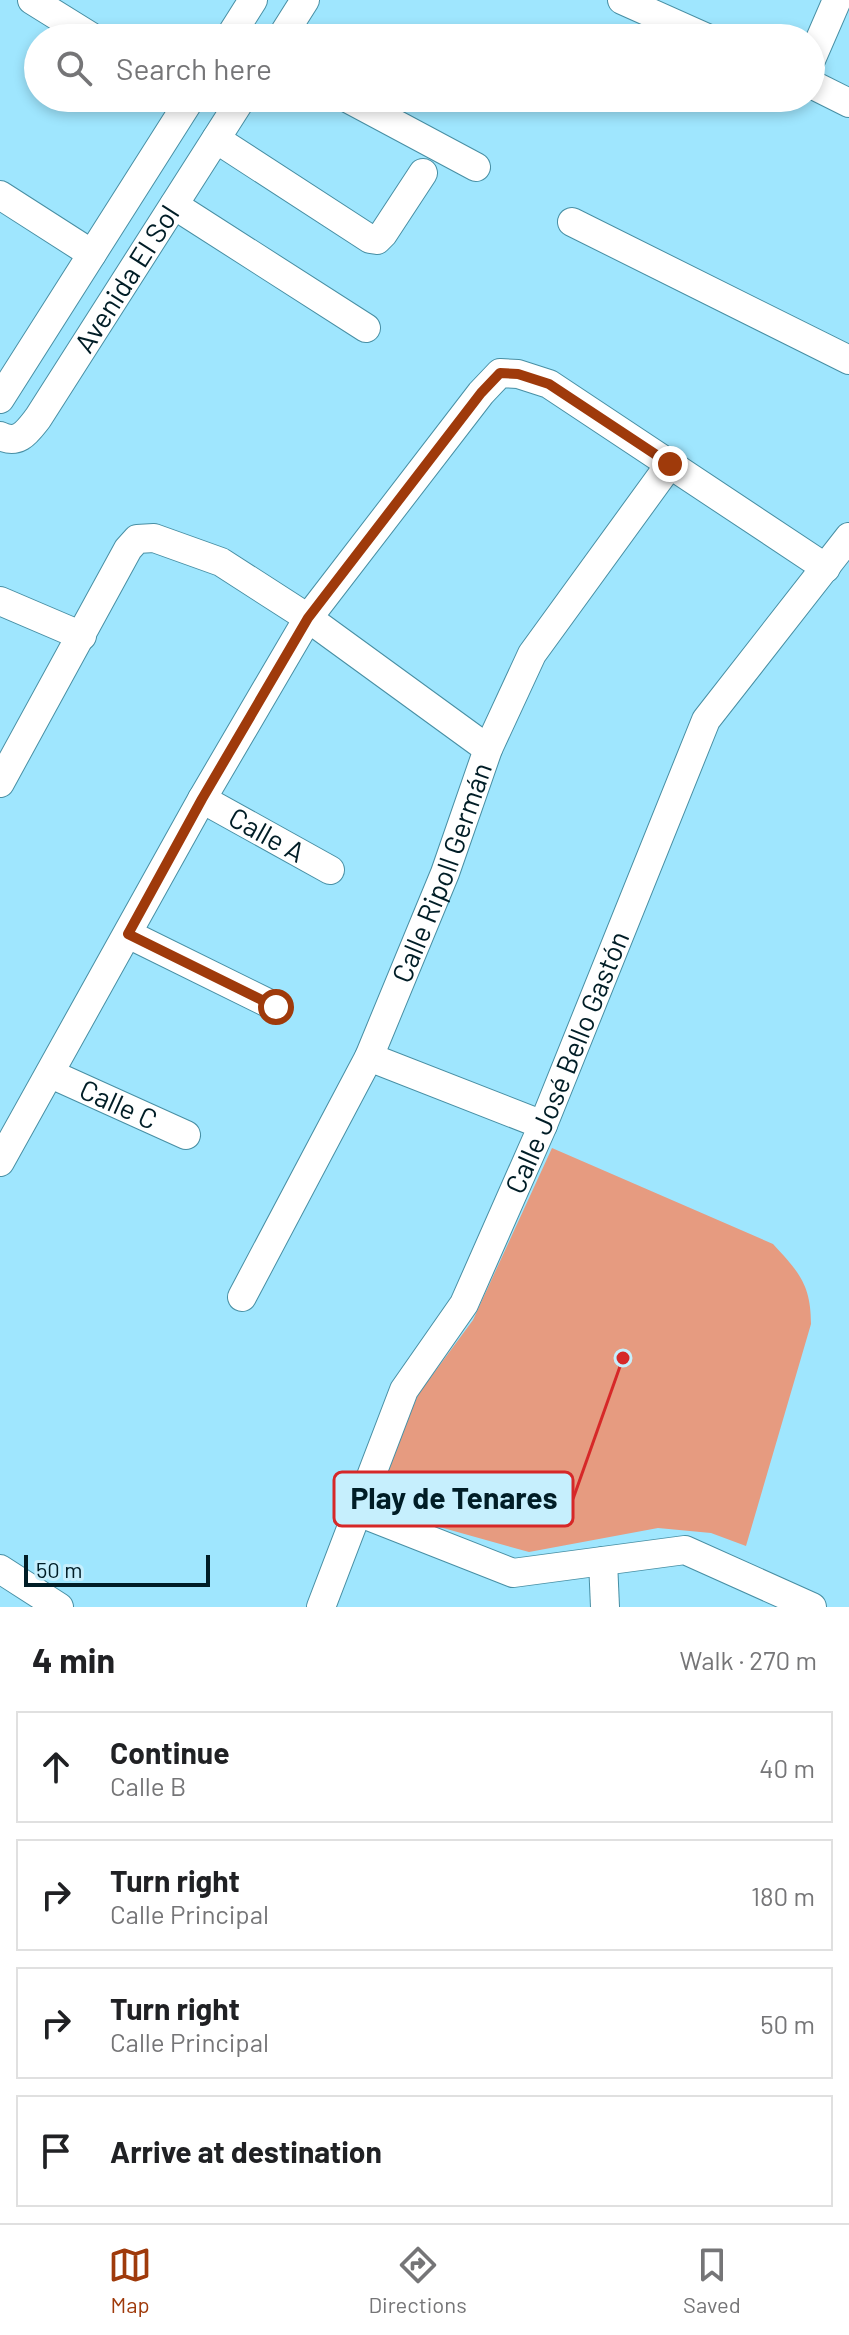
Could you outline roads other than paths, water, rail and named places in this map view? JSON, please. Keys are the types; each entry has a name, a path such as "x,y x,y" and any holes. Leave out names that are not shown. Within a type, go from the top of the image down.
{"street":[{"path":"32,0 71,24"},
{"path":"238,24 253,0"},
{"path":"290,24 305,0"},
{"path":"622,0 676,24"},
{"path":"825,28 837,0"},
{"path":"825,91 849,103"},
{"name":"Avenida El Sol","path":"0,399 181,112"},
{"name":"Avenida El Sol","path":"0,436 9,441 22,438 38,418 233,112"},
{"path":"373,112 476,167"},
{"path":"216,139 370,239 377,240 383,234 423,173"},
{"path":"0,195 92,254"},
{"path":"174,205 366,328"},
{"path":"572,222 849,360"},
{"path":"0,1162 202,799 308,618 481,393 500,373 518,374 549,384 826,568"},
{"name":"Calle Ripoll Germán","path":"242,1297 369,1057 445,873 488,749 532,654 670,464"},
{"name":"Calle José Bello Gastón","path":"321,1607 404,1390 464,1304 543,1125 706,720 849,537"},
{"path":"0,783 128,549 137,539 154,538 221,562 308,618 488,749"},
{"path":"0,601 82,636"},
{"name":"Calle A","path":"202,799 330,870"},
{"path":"128,934 276,1007"},
{"path":"369,1057 543,1125"},
{"name":"Calle C","path":"51,1074 186,1135"},
{"path":"358,1512 513,1573 685,1550 812,1607"},
{"path":"603,1561 605,1607"},
{"path":"0,1569 59,1607"}],"place":[{"name":"Play de Tenares","path":"623,1358"}]}
